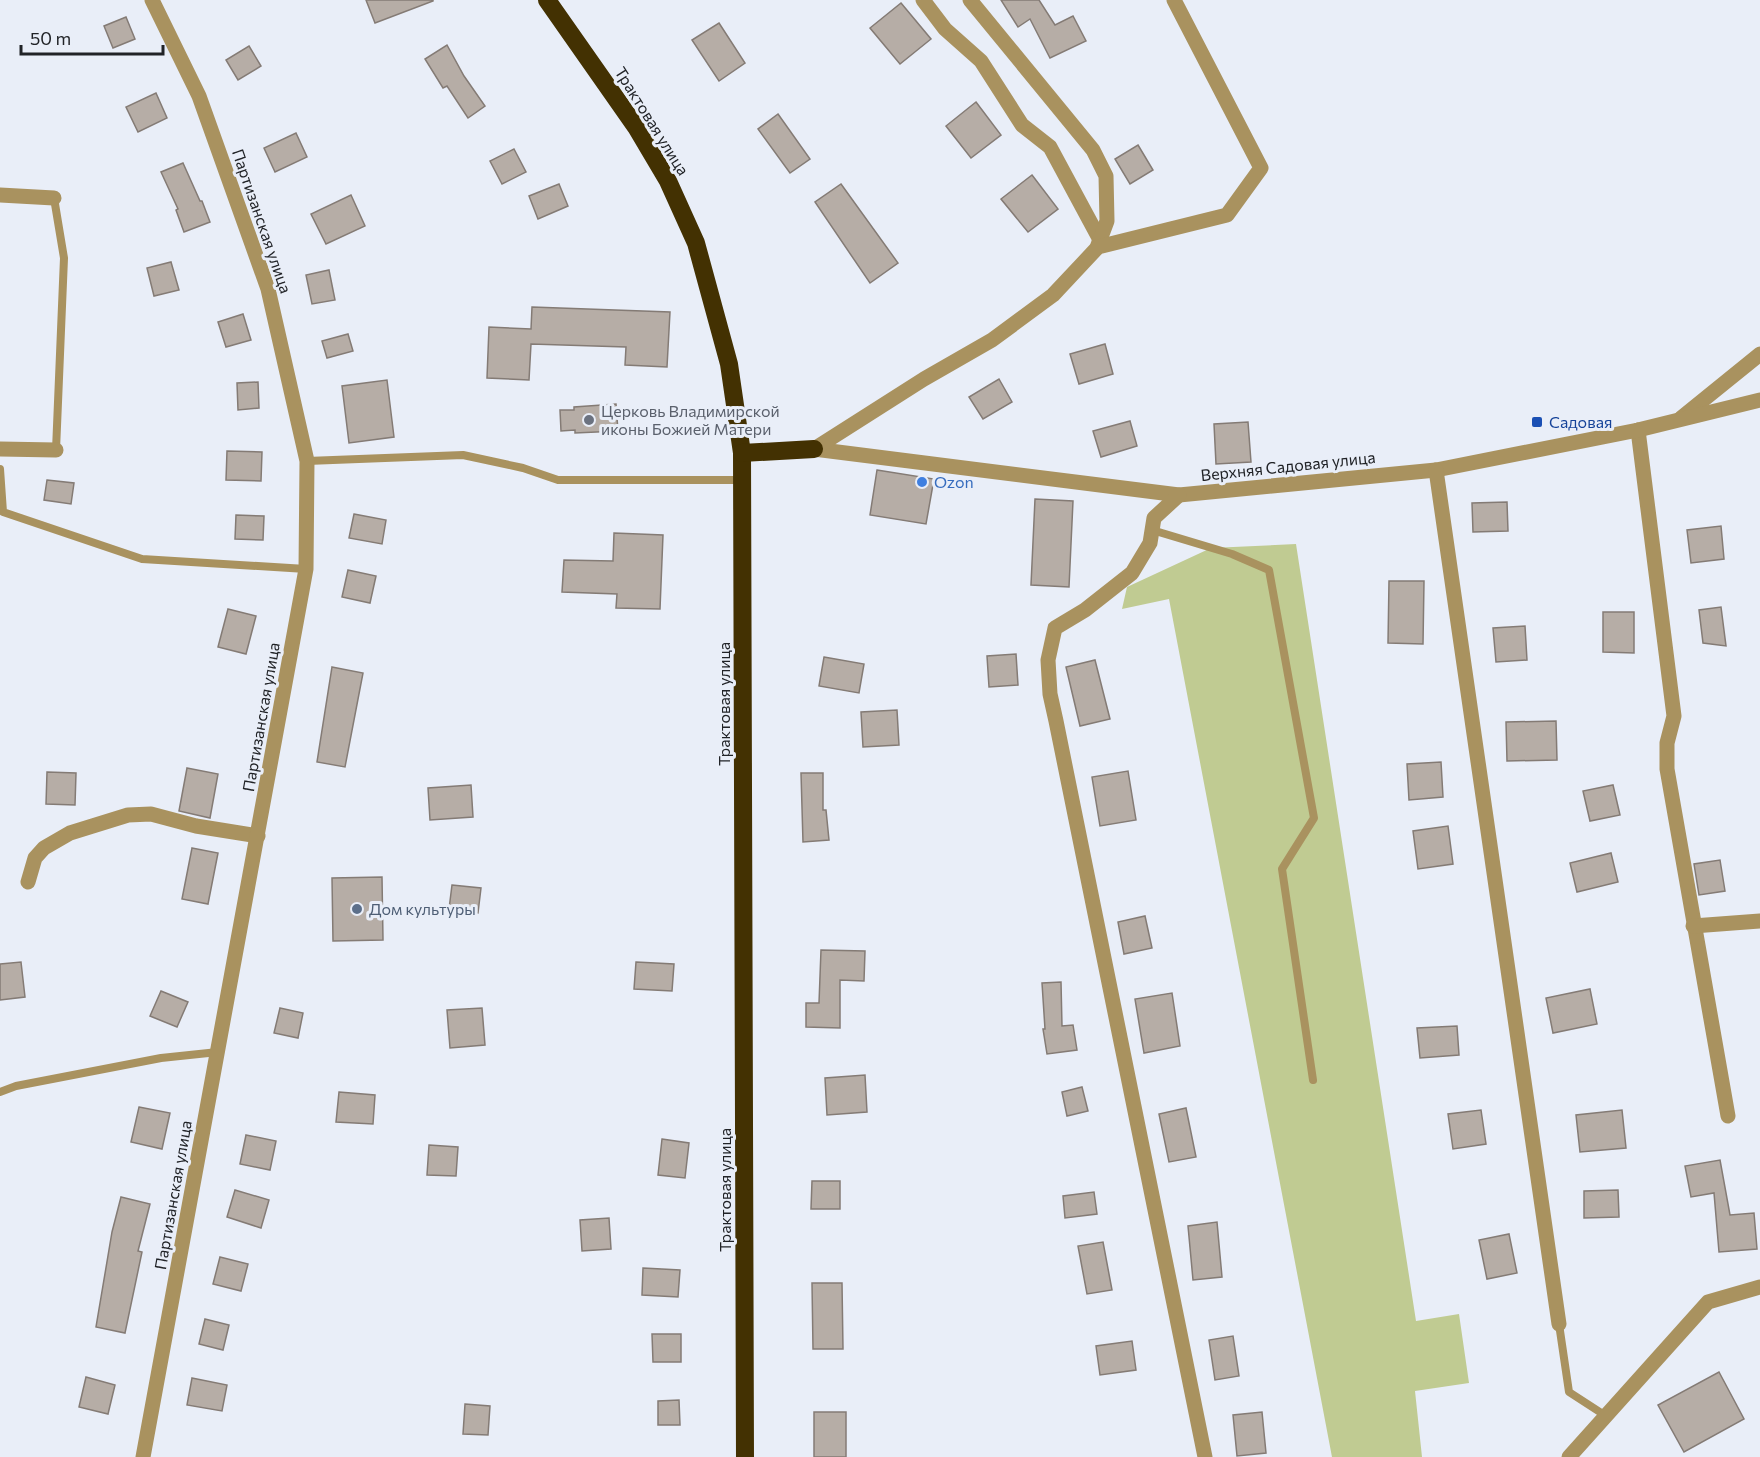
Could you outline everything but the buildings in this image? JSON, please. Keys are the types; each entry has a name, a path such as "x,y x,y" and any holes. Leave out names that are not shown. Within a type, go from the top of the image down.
{"highway":[{"name":"Трактовая улица","path":"546,0 641,136 668,181 696,243 729,364 742,453 745,1457"},
{"path":"742,453 814,449"}],"street":[{"name":"Партизанская улица","path":"143,1457 306,569 307,461 268,289 199,96 152,0"},
{"path":"923,0 945,29 981,61 1022,125 1050,147 1098,242"},
{"path":"814,449 924,379 992,340 1053,295 1098,242 1107,221 1106,176 1093,150 970,0"},
{"path":"1098,242 1227,215 1261,168 1174,0"},
{"path":"0,195 54,198"},
{"path":"1679,420 1760,354"},
{"name":"Верхняя Садовая улица","path":"814,449 1179,495 1436,470 1638,430 1760,400"},
{"path":"1638,430 1674,716 1667,743 1667,769 1728,1116"},
{"path":"0,449 56,450"},
{"path":"1436,470 1559,1324"},
{"path":"1179,495 1154,518 1150,543 1131,573 1085,610 1055,628 1048,660 1056,721 1204,1457"},
{"path":"28,882 35,858 44,848 70,833 128,815 151,814 196,826 258,837"},
{"path":"1693,926 1760,921"},
{"path":"1569,1457 1708,1302 1760,1287"}],"lane":[{"path":"54,198 64,258 56,450"},
{"path":"307,461 463,455 523,468 558,480 743,480"},
{"path":"0,469 3,512 142,559 306,569"},
{"path":"1152,530 1232,554 1269,570 1314,818 1282,869 1313,1080"},
{"path":"0,1092 16,1086 161,1058 218,1052"},
{"path":"1559,1324 1569,1392 1606,1416"}],"green space":[{"path":"1296,544 1416,1321 1459,1314 1469,1383 1415,1391 1422,1457 1332,1457 1169,599 1122,609 1127,587 1211,548"}],"place":[{"name":"Церковь Владимирской иконы Божией Матери","path":"589,420"},
{"name":"Садовая","path":"1537,422"},
{"name":"Ozon","path":"922,482"},
{"name":"Дом культуры","path":"357,909"}]}
